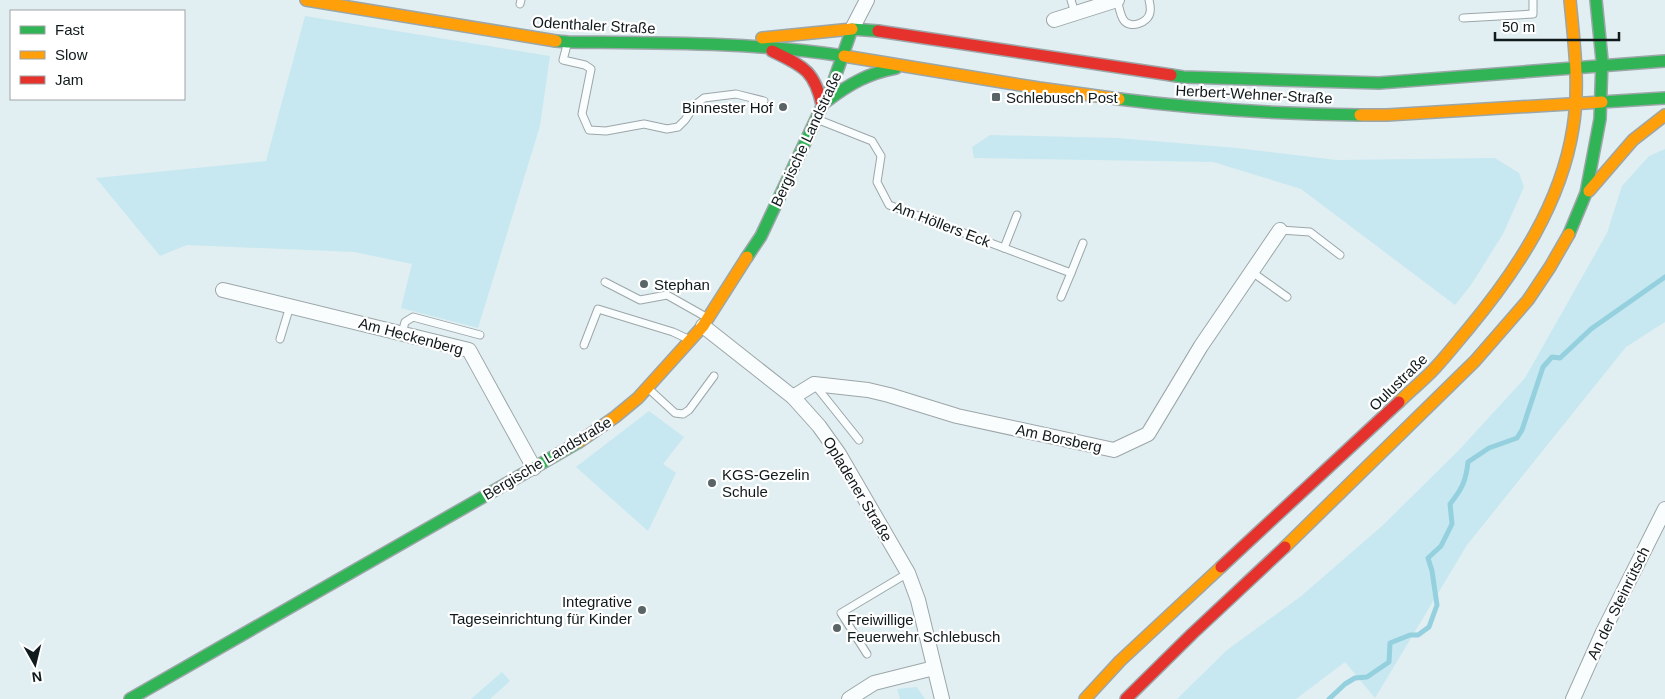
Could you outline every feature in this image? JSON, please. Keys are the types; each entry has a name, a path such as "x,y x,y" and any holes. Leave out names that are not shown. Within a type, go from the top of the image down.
{"main road":[{"name":"Odenthaler Straße","path":"306,0 529,38 568,42 703,43 811,50 844,56"},
{"name":"Oulustraße","path":"1085,699 1120,661 1434,368 1476,321 1512,272 1532,240 1554,196 1568,152 1575,104 1575,67 1570,0"},
{"path":"1126,699 1164,659 1307,527 1453,385 1494,341 1539,283 1569,232 1585,197 1600,126 1603,65 1601,24 1596,0"},
{"name":"Odenthaler Straße","path":"703,43 852,30"},
{"name":"Bergische Landstraße","path":"130,699 580,442 608,422 648,388 706,322 761,236 844,56 852,30"},
{"name":"Herbert-Wehner-Straße","path":"852,30 887,32 930,38 1183,77 1379,83 1665,61"},
{"path":"766,48 809,72 819,88 822,105 847,85 873,72 904,67"},
{"name":"Herbert-Wehner-Straße","path":"844,56 1039,88 1183,107 1295,113 1387,114 1665,98"},
{"path":"1585,197 1627,144 1640,132 1665,115"}],"street":[{"path":"852,30 867,0"},
{"path":"1054,20 1073,6 1117,0"},
{"name":"Am Borsberg","path":"814,384 868,390 957,416 1114,450 1148,434 1201,346 1280,230"},
{"name":"Am Heckenberg","path":"223,290 469,350 534,468"},
{"name":"Opladener Straße","path":"706,322 793,397 819,426 839,454 908,572 918,600 942,699"},
{"path":"793,397 814,384"},
{"name":"An der Steinrütsch","path":"1573,699 1603,632 1665,509"},
{"path":"849,699 874,682 934,668"}],"lane":[{"path":"1117,0 1122,19 1126,23 1134,25 1147,20 1150,13 1149,0"},
{"path":"1463,18 1533,14 1533,0"},
{"path":"568,42 563,60 585,65 591,69 582,114 589,130 606,130 644,124 667,129 678,127 695,105 704,98 736,94 764,101"},
{"name":"Am Höllers Eck","path":"816,119 872,141 881,156 877,182 888,205 1071,273"},
{"name":"Am Höllers Eck","path":"1004,248 1017,215"},
{"path":"1280,230 1310,232 1340,255"},
{"path":"1061,297 1083,243"},
{"path":"1252,272 1287,297"},
{"path":"605,282 640,300 667,295 706,322"},
{"path":"280,339 290,306"},
{"path":"584,345 598,309 673,332 690,341"},
{"path":"402,333 406,322 413,318 480,336"},
{"path":"648,388 675,413 683,414 689,410 714,376"},
{"path":"814,384 859,440"},
{"path":"867,654 841,613 908,572"}],"shaded area":[{"path":"305,16 550,56 540,126 478,328 401,308 412,264 354,252 187,245 160,256 96,178 266,161"},
{"path":"990,135 1117,138 1237,148 1337,160 1495,158 1519,173 1524,187 1503,234 1471,285 1455,305 1301,189 1213,162 974,158 972,147"},
{"path":"1665,149 1665,322 1626,347 1467,545 1375,698 1345,662 1296,699 1177,699 1227,650 1300,597 1382,526 1459,450 1525,378 1607,233 1622,186 1649,156"},
{"path":"649,411 684,437 663,464 676,473 648,531 576,467"},
{"path":"502,672 510,681 490,699 471,699"},
{"path":"917,687 925,699 900,699 897,689"}],"waterway":[{"path":"1329,699 1345,684 1355,678 1367,677 1389,662 1390,643 1410,635 1418,635 1429,627 1437,605 1428,558 1441,546 1452,524 1450,504 1463,484 1468,462 1489,448 1517,438 1522,430 1543,367 1552,357 1560,358 1591,329 1665,277"}],"traffic: fast":[{"path":"1569,234 1586,193 1600,119 1602,60 1596,0"},
{"path":"747,257 761,236 833,83 852,29 878,31"},
{"path":"556,41 741,46 810,51 844,56"},
{"path":"1171,75 1183,77 1379,83 1665,61"},
{"path":"827,101 843,89 860,80 896,68"},
{"path":"1602,102 1665,98"},
{"path":"1119,99 1179,106 1360,115"},
{"path":"130,699 579,442"}],"traffic: slow":[{"path":"306,0 556,41"},
{"path":"1399,402 1435,368 1487,306 1520,259 1547,209 1567,156 1575,112 1576,64 1570,0"},
{"path":"762,38 852,29"},
{"path":"844,56 1119,99"},
{"path":"1360,115 1602,102"},
{"path":"1589,191 1633,140 1665,115"},
{"path":"1285,547 1475,361 1528,300 1569,234"},
{"path":"579,442 638,398 703,326 747,257"},
{"path":"1085,699 1120,661 1221,567"}],"traffic: jam":[{"path":"878,31 1171,75"},
{"path":"772,51 799,65 811,76 822,105"},
{"path":"1221,567 1399,402"},
{"path":"1126,699 1285,547"}],"place":[{"name":"Schlebusch Post","path":"996,97"},
{"name":"Binnester Hof","path":"783,107"},
{"name":"Stephan","path":"644,284"},
{"name":"KGS-Gezelin Schule","path":"712,483"},
{"name":"Integrative Tageseinrichtung für Kinder","path":"642,610"},
{"name":"Freiwillige Feuerwehr Schlebusch","path":"837,628"}]}
